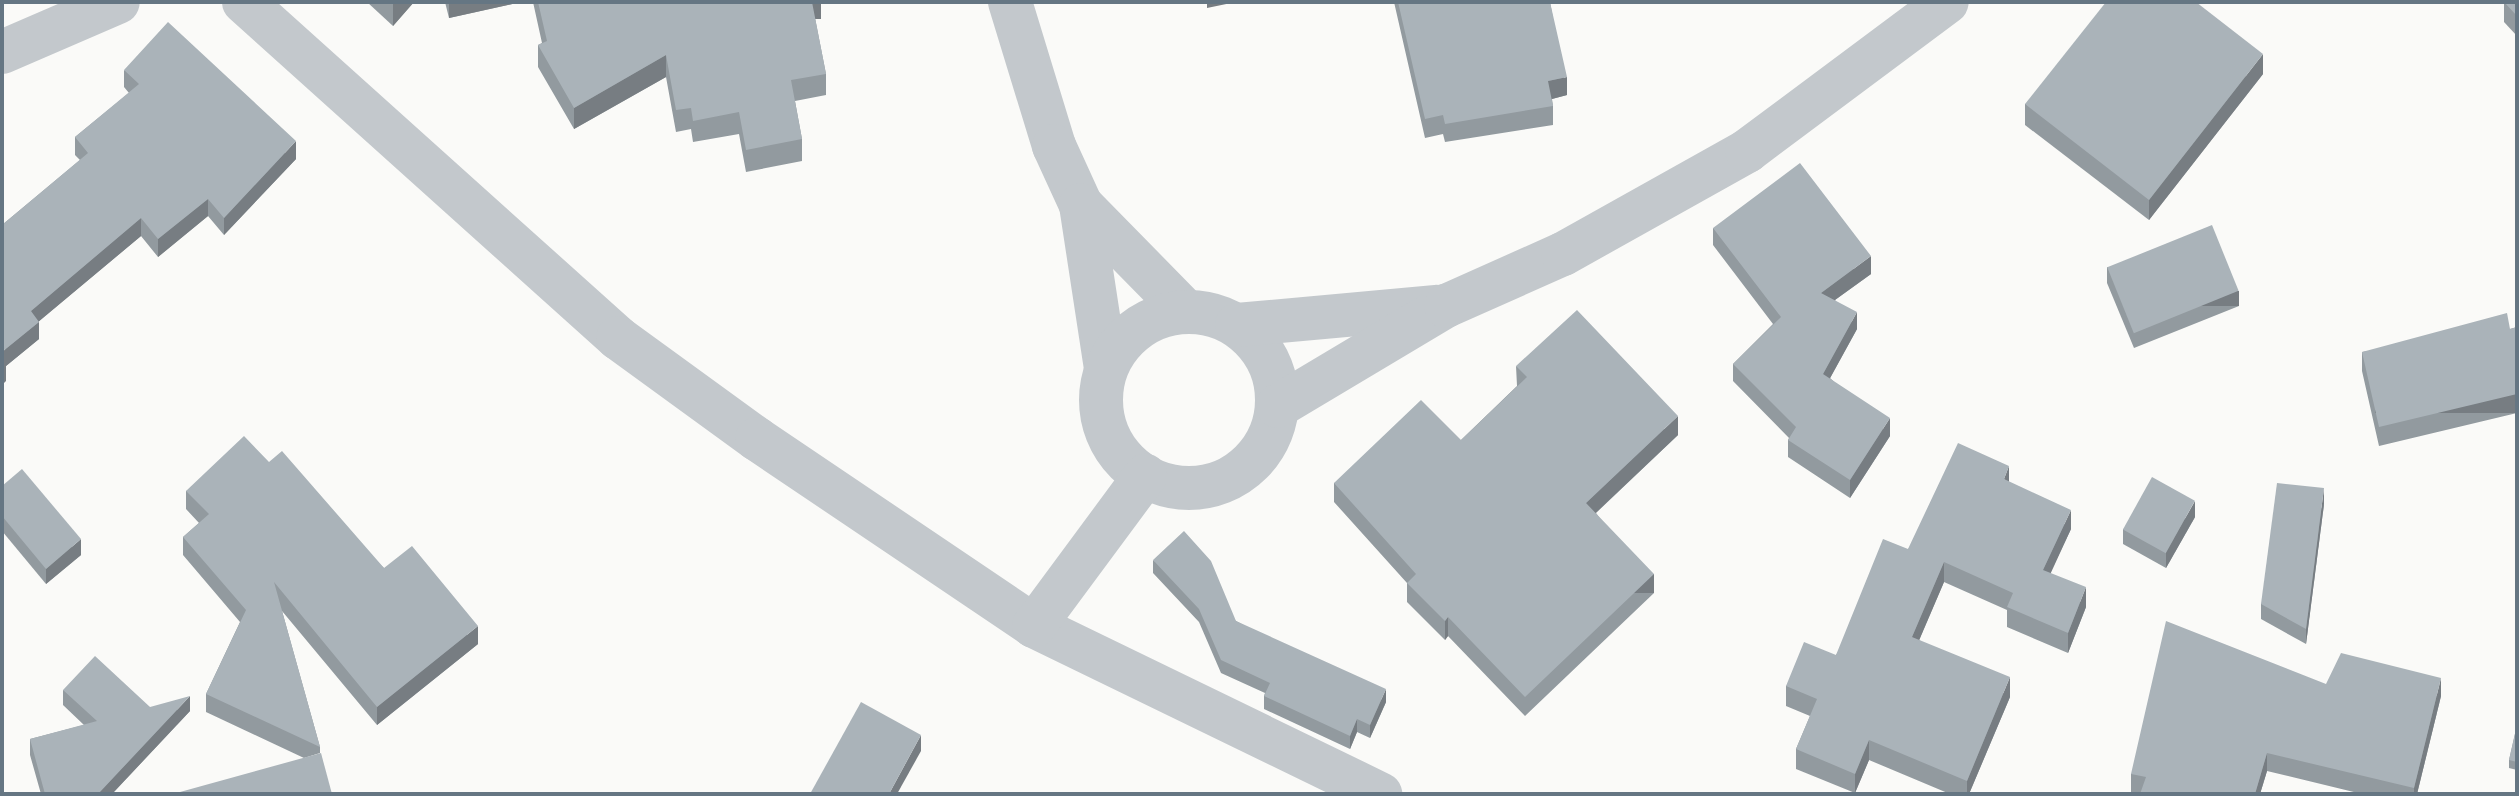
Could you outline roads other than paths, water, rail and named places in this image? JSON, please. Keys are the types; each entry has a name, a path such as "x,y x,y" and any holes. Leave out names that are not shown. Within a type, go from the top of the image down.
{"street":[{"path":"2,52 118,2"},
{"path":"244,2 618,338 1034,626 1380,794"},
{"path":"1010,2 1054,146 1081,205 1106,368 1100,398 1106,429 1121,456 1145,476 1173,487 1203,487 1231,478 1255,460 1271,436 1278,406 1268,361 1237,325"},
{"path":"1278,406 1446,306 1563,254 1747,151 1947,2"},
{"path":"1081,205 1185,311"},
{"path":"1106,368 1125,338 1153,319 1185,311 1237,325 1446,306"},
{"path":"1034,626 1145,476"}]}
